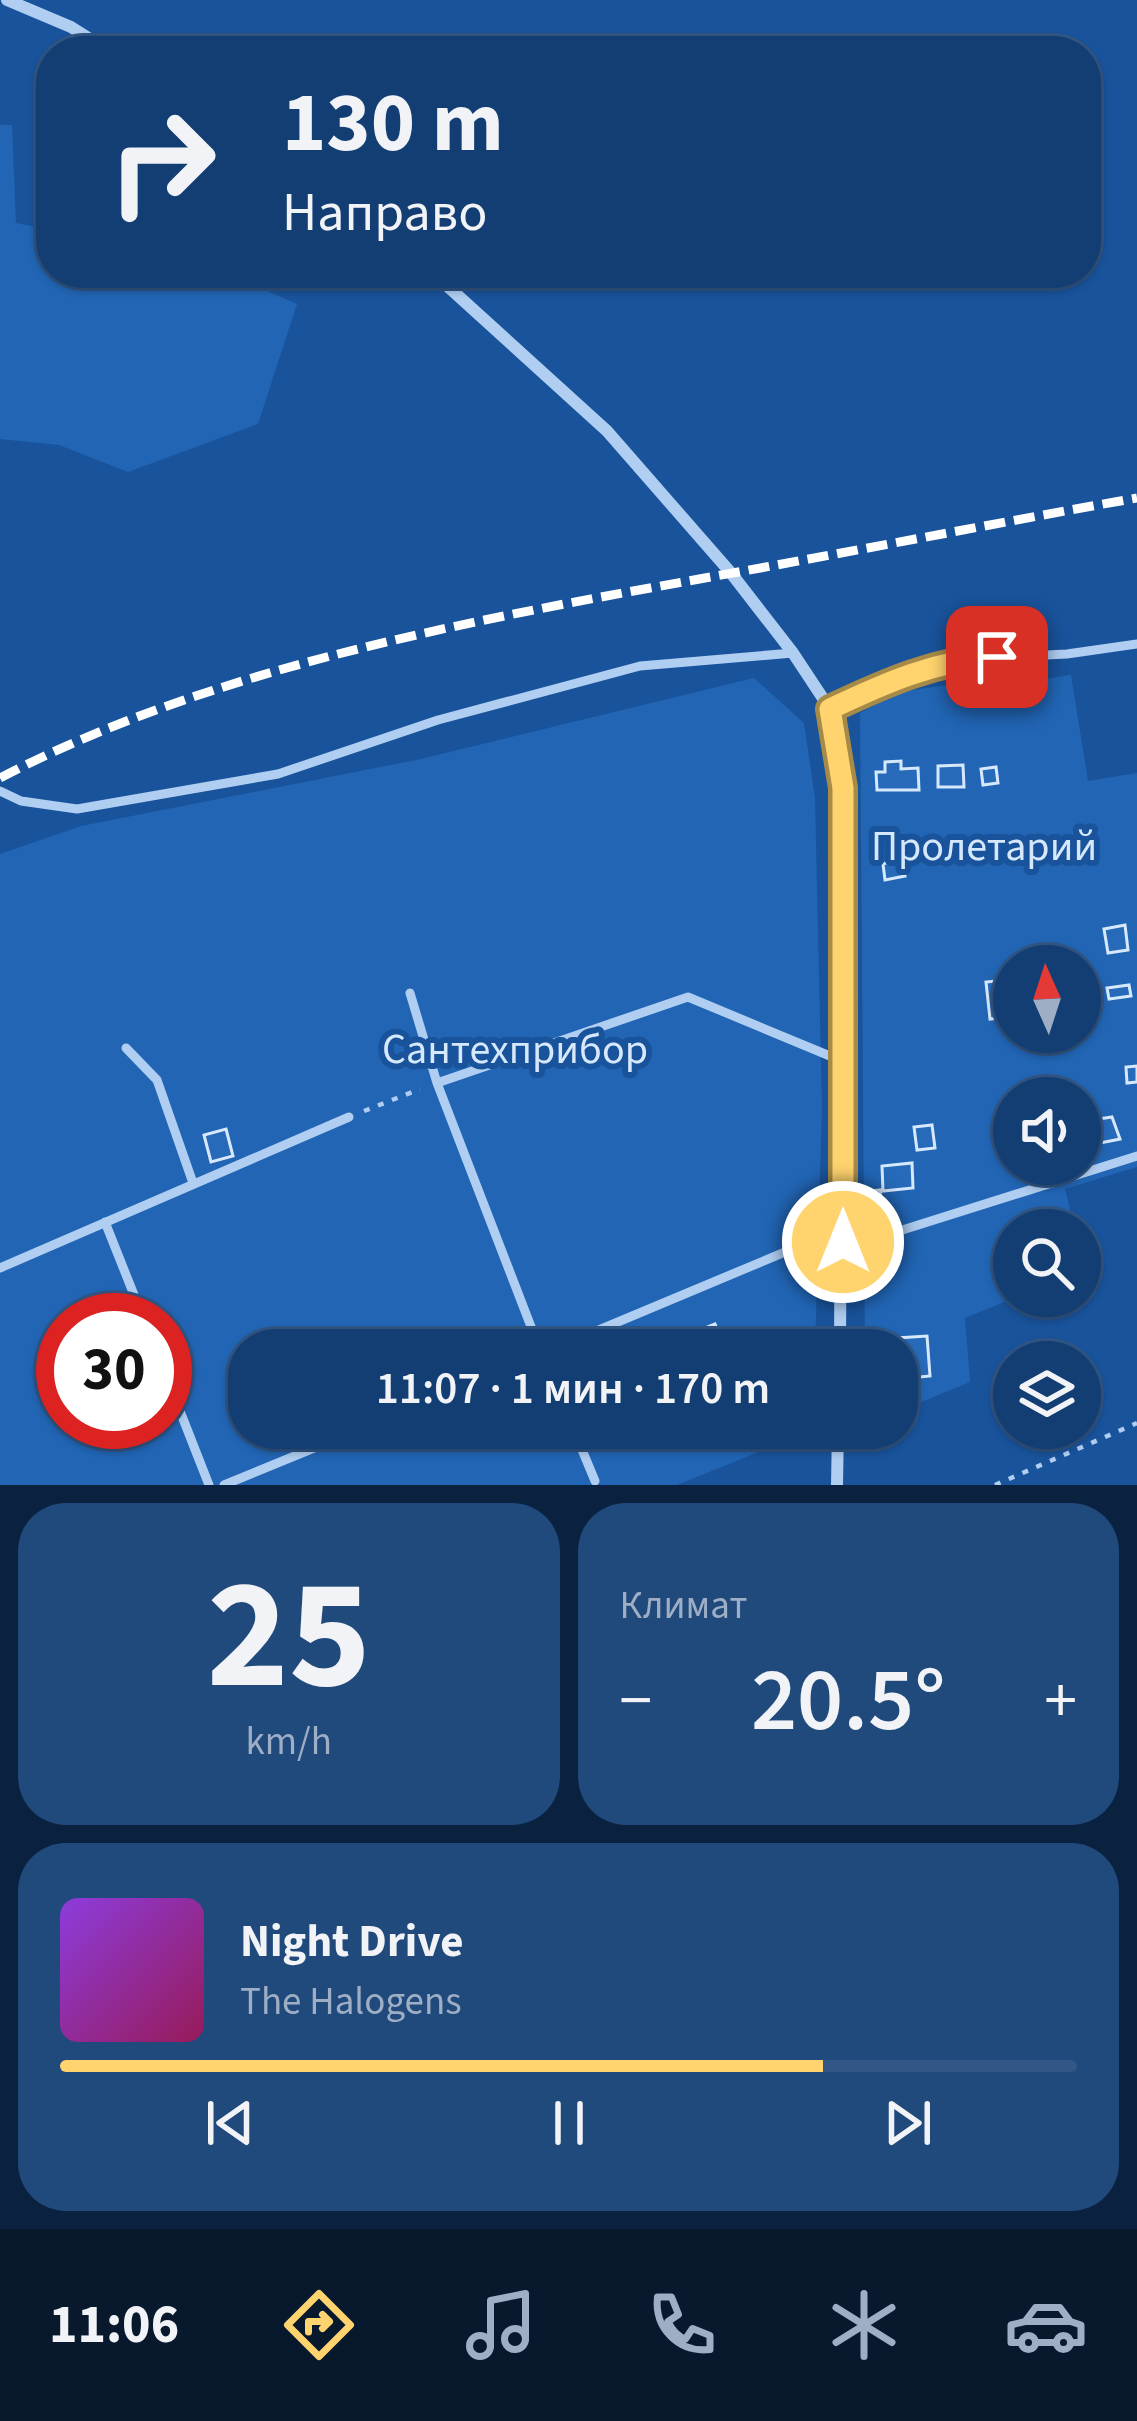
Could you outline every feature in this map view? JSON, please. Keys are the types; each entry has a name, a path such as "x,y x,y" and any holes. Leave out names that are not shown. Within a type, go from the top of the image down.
{"street":[{"path":"7,0 85,36"},
{"path":"450,288 607,431 730,574 793,653 830,709 843,788 841,1329"},
{"path":"837,1485 838,1449"}],"lane":[{"path":"830,709 895,677 962,658 1067,654 1137,644"},
{"path":"0,791 21,801 77,809 278,774 438,720 640,667 793,653"},
{"path":"410,993 437,1083 531,1329"},
{"path":"437,1083 688,997 842,1061"},
{"path":"126,1048 157,1080 194,1183"},
{"path":"0,1268 350,1117"},
{"path":"601,1329 797,1247 877,1238 1137,1156"},
{"path":"105,1222 133,1293"},
{"path":"192,1442 209,1485"},
{"path":"224,1485 311,1449"},
{"path":"582,1449 595,1480"}],"path":[{"path":"350,1117 437,1083"},
{"path":"995,1485 1137,1423"}],"green space":[{"path":"0,125 12,125 16,223 36,227 36,288 260,288 297,304 258,424 128,472 59,445 0,439"},
{"name":"Пролетарий","path":"1071,675 1088,781 1137,773 1137,1167 1101,1178 1101,1077 993,1077 993,1185 1078,1185 1065,1189 1070,1209 993,1209 993,1307 965,1318 970,1382 918,1403 918,1329 865,1329 860,713 899,692 968,682 995,686"},
{"name":"Сантехприбор","path":"754,678 804,723 815,798 822,1107 816,1329 228,1329 228,1449 766,1449 677,1485 0,1485 0,854 81,826 421,759"}],"building":[{"path":"901,761 901,769 918,768 919,790 877,790 876,772 885,772 885,762"},
{"path":"963,765 964,787 938,787 938,766"},
{"path":"996,767 998,783 983,785 981,769"},
{"path":"902,857 905,876 885,880 883,864"},
{"path":"1125,925 1128,950 1108,953 1104,929"},
{"path":"993,981 993,1019 990,1019 986,982"},
{"path":"1129,985 1131,996 1109,999 1107,988"},
{"path":"1137,1066 1137,1082 1127,1083 1126,1067"},
{"path":"1112,1117 1120,1139 1101,1143 1101,1119"},
{"path":"932,1125 935,1148 917,1150 914,1127"},
{"path":"226,1129 233,1156 211,1162 204,1135"},
{"path":"912,1163 913,1188 883,1191 882,1166"},
{"path":"880,1190 883,1215 871,1216 869,1191"},
{"path":"927,1336 930,1376 918,1377 918,1337"}],"railway":[{"path":"0,778 169,705 349,651 534,610 1137,498"}],"route":[{"path":"843,1242 843,788 830,709 895,677 962,658 997,657"}]}
